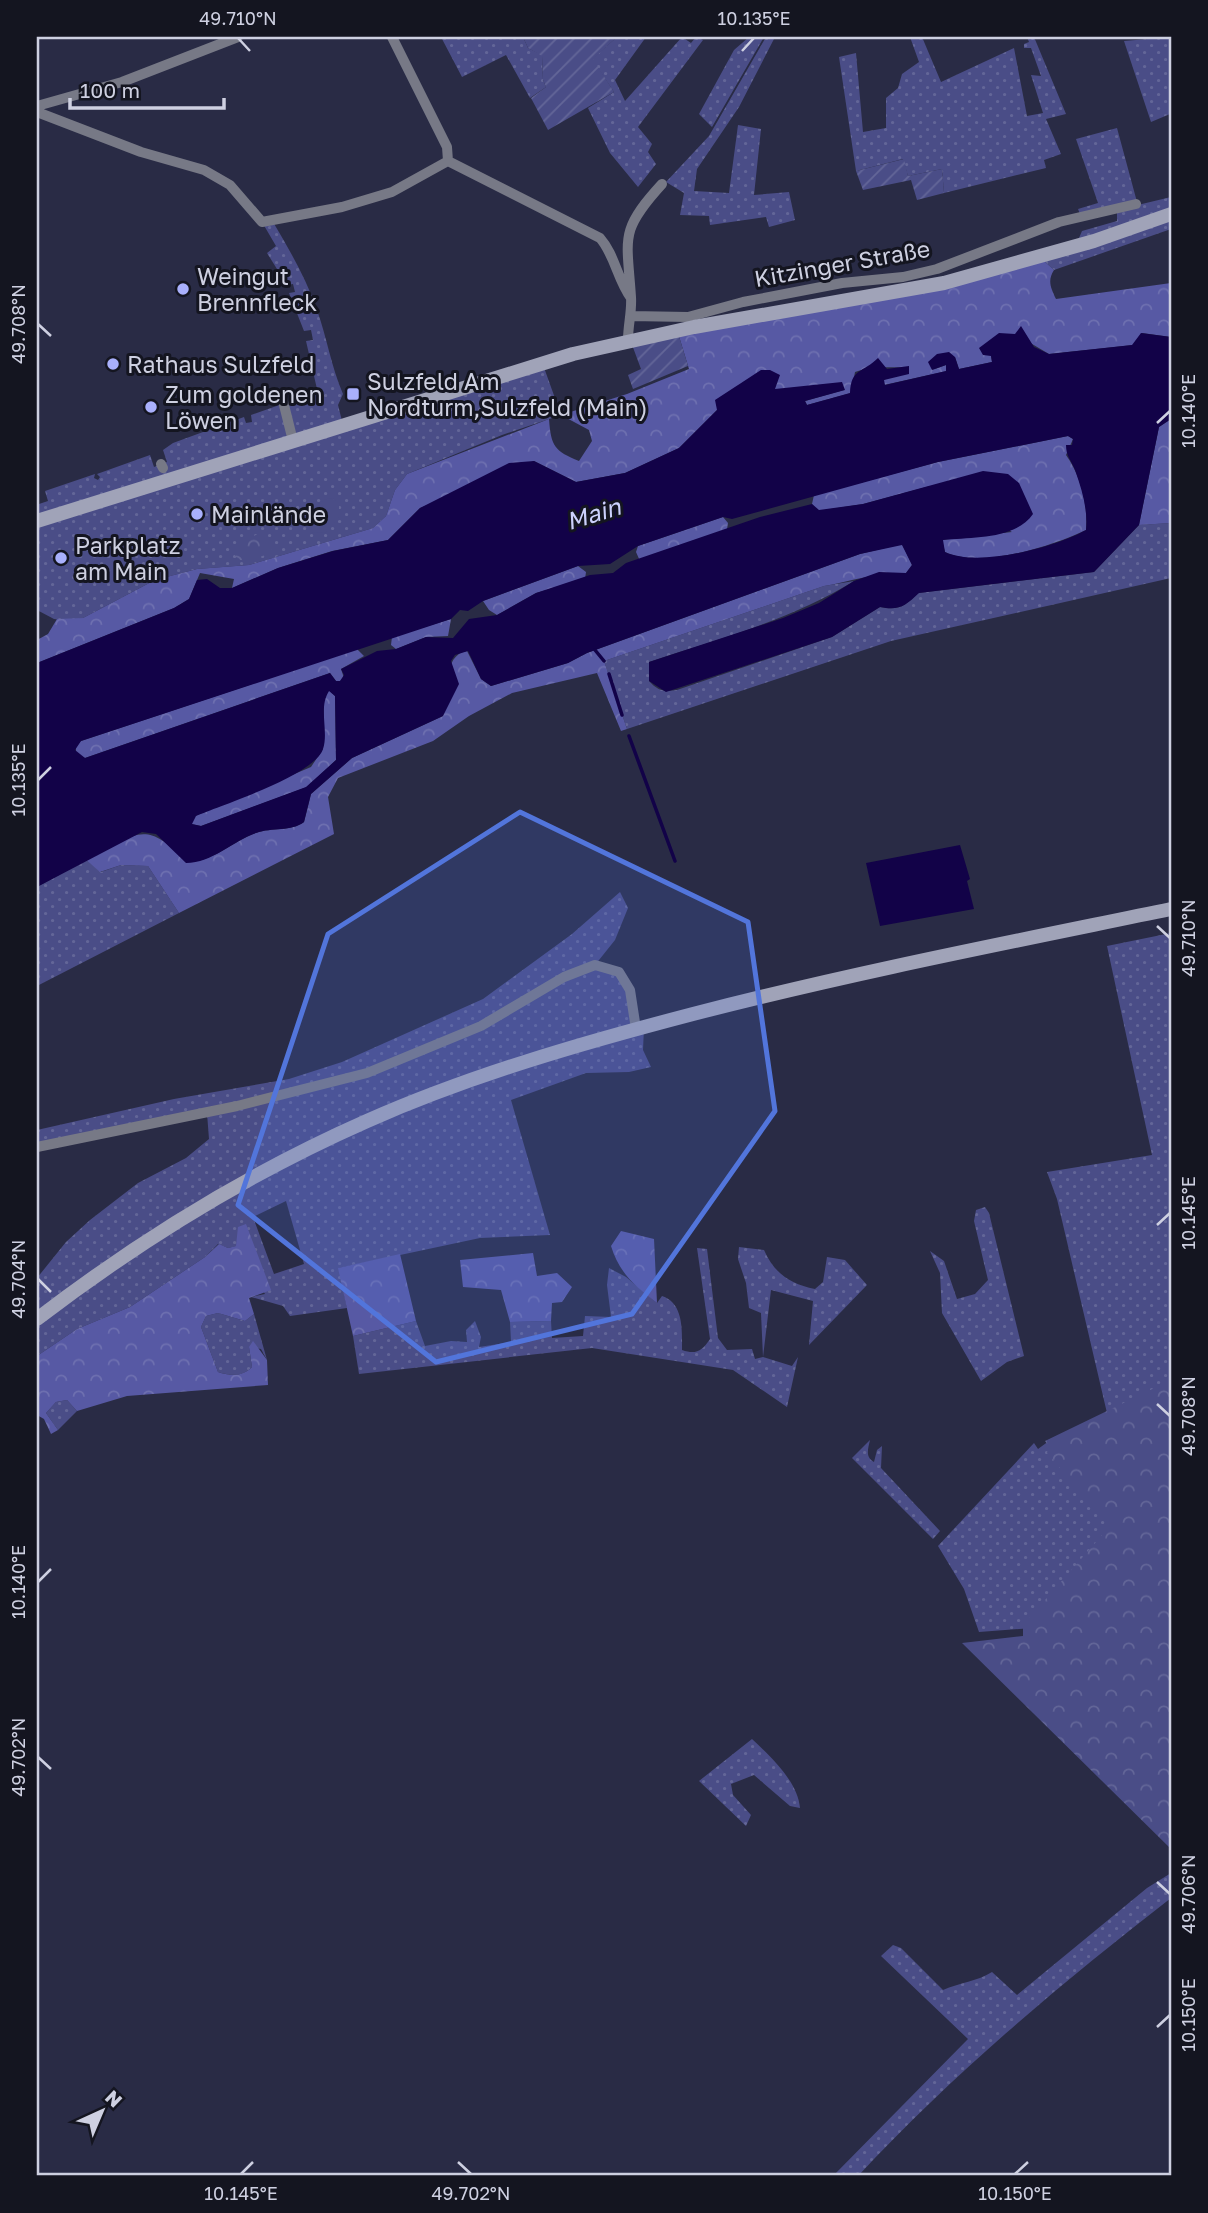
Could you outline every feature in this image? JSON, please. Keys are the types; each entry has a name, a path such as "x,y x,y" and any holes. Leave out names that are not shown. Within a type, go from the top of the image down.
{"main road":[{"path":"37,521 518,369 628,340 944,283 1081,245 1171,214"},
{"path":"37,1319 127,1254 215,1198 325,1140 454,1087 636,1029 855,974 1171,909"}],"street":[{"path":"37,106 122,82 238,37"},
{"path":"392,37 447,147 448,161"},
{"path":"37,112 141,152 204,170 230,185 262,222 342,207 392,192 448,161"},
{"path":"448,161 600,238 608,247 621,284 631,298"},
{"path":"628,340 631,298 626,243 629,227 637,212 662,184"},
{"name":"Kitzinger Straße","path":"631,316 688,317 743,302 842,283 902,277 937,269 1059,222 1136,204"},
{"path":"282,397 293,441"},
{"path":"37,1147 237,1106 367,1073 481,1026 564,977 595,965 619,972 630,990 636,1029"}],"highlighted area":[{"path":"520,812 748,922 775,1111 632,1314 436,1362 238,1205 328,934"}],"green space":[{"path":"441,37 523,37 528,48 542,55 543,80 546,87 530,98 506,55 462,77"},
{"path":"523,37 617,37 593,59 614,92 548,130 531,98 546,87 542,56 528,48"},
{"path":"617,37 646,37 615,80 625,101 682,37 691,43 696,37 703,40 638,127 652,144 648,152 656,164 638,187 610,153 588,108 614,92 592,59"},
{"path":"749,37 764,37 712,127 699,114 734,50"},
{"path":"766,37 775,37 739,107 697,169 694,191 729,193 738,125 761,129 754,195 789,192 795,220 769,227 766,217 710,225 709,216 680,215 684,193 666,182 709,136"},
{"path":"910,37 922,37 941,82 1014,48 1027,116 1043,113 1031,75 1041,76 1031,48 1024,48 1024,44 1029,42 1027,37 1034,37 1066,114 1046,119 1061,154 1044,160 1046,168 944,193 942,169 908,176 903,159 856,171 839,57 856,53 863,132 886,128 886,98 898,88 902,74 919,62"},
{"path":"1171,37 1171,117 1170,114 1151,122 1124,41"},
{"path":"1117,128 1137,202 1080,214 1078,209 1098,203 1076,139"},
{"path":"904,159 908,176 942,169 944,193 917,200 911,180 863,190 856,171"},
{"path":"1171,197 1171,211 1083,241 1079,238 1082,231 1117,221 1117,210"},
{"path":"1171,217 1171,229 1054,270 1043,260"},
{"path":"262,222 273,222 313,298 343,394 338,405 343,425 542,362 561,415 502,435 407,474 395,490 386,516 373,528 249,565 197,569 155,580 83,618 70,621 54,619 37,610 37,497 39,504 48,501 45,491 95,474 94,478 98,480 100,477 97,474 150,455 154,467 167,462 163,450 173,443 244,417 246,423 252,422 251,415 316,392 322,395 322,389 317,389 306,341 313,340 311,330 304,331 289,293 295,292 293,284 287,285 267,253 276,246"},
{"path":"1043,260 1054,270 1050,281 1056,299 1171,283 1171,337 1142,333 1133,345 1049,354 1015,334 991,356 992,362 959,369 955,357 932,370 946,365 947,371 884,385 884,380 909,367 868,368 855,372 851,393 807,405 805,401 844,390 717,410 679,448 625,473 576,482 534,461 420,508 388,540 332,551 278,568 232,588 234,579 200,573 189,599 174,608 37,663 37,640 48,634 57,619 83,618 155,580 197,569 249,565 373,528 386,516 395,490 407,474 549,419 551,436 556,447 579,461 592,441 589,430 561,415 627,394 689,369 678,333"},
{"path":"678,333 688,366 633,389 628,375 641,369 631,342"},
{"path":"1171,419 1171,523 1139,525 1159,427"},
{"path":"1068,436 1073,439 1066,455 1076,472 1082,491 1086,530 1055,543 996,557 960,557 945,552 942,540 1012,532 930,486 863,504 818,511 812,504 814,495 938,462"},
{"path":"332,498 339,503 339,517 326,532 313,533 306,525 309,516 319,503"},
{"path":"723,517 728,523 727,529 640,561 636,552 638,546"},
{"path":"1171,523 1171,578 891,641 627,729 604,661 824,586 854,581 780,618 649,662 649,681 652,684 661,690 677,690 832,637 880,607 901,606 918,593 1094,572 1139,525"},
{"path":"259,534 271,541 272,552 253,560 239,560 235,556 241,545"},
{"path":"902,544 912,565 906,573 875,575 824,586 604,661 627,729 621,731 597,673 512,693 469,716 433,741 338,778 328,797 334,834 179,913 148,866 121,865 100,872 86,860 128,838 149,835 160,839 186,862 196,861 214,855 256,833 299,825 304,822 311,794 352,758 443,716 447,677 459,654 467,651 481,679 491,686 568,663 587,653 860,554"},
{"path":"578,566 586,572 585,579 536,593 497,615 489,610 483,601"},
{"path":"451,619 448,636 426,637 396,649 391,645 392,637"},
{"path":"357,649 364,656 341,669 344,678 340,681 336,681 330,673 85,758 76,754 76,745 81,741"},
{"path":"329,690 335,696 336,760 307,787 201,826 191,824 195,816 311,767 323,749 324,698"},
{"path":"86,860 101,872 121,865 148,866 179,913 37,986 37,887"},
{"path":"620,892 628,908 615,940 595,965 619,972 630,990 636,1029 644,1027 643,1050 651,1067 629,1072 586,1073 511,1100 550,1235 480,1238 339,1268 347,1308 290,1316 283,1306 251,1297 265,1294 237,1246 228,1248 218,1244 205,1257 130,1307 77,1329 37,1356 37,1278 66,1242 90,1220 138,1183 186,1158 209,1139 207,1113 37,1147 37,1130 174,1099 289,1079 342,1062 483,999 572,934","holes":["286,1201 304,1264 274,1274 253,1217"]},
{"path":"1171,933 1171,1384 1138,1620 979,1632 964,1589 938,1546 1034,1443 1038,1449 1053,1438 1107,1413 1057,1199 1047,1172 1152,1155 1107,946"},
{"path":"985,1207 989,1213 1024,1356 1007,1362 981,1381 942,1313 940,1273 930,1251 944,1261 957,1299 975,1294 988,1280 974,1221 976,1210"},
{"path":"246,1224 271,1290 249,1298 254,1314 245,1321 218,1313 206,1316 201,1327 218,1372 240,1374 252,1367 249,1347 253,1341 267,1360 268,1385 127,1396 77,1411 67,1400 56,1402 46,1413 58,1430 51,1434 44,1419 37,1415 37,1356 77,1329 130,1307 205,1257 219,1244 228,1248 236,1246 238,1227"},
{"path":"621,1231 654,1239 657,1303 635,1285 614,1256 611,1246"},
{"path":"739,1247 764,1250 778,1271 791,1281 806,1287 815,1289 823,1282 827,1257 845,1260 867,1285 809,1345 813,1301 771,1290 763,1357 761,1313 749,1308 746,1283 738,1259"},
{"path":"697,1248 707,1249 718,1338 727,1350 752,1349 755,1359 763,1357 792,1366 798,1357 787,1407 733,1370 592,1348 359,1374 353,1336 416,1321 425,1346 451,1341 467,1342 466,1330 475,1321 481,1337 479,1347 511,1342 510,1322 551,1321 552,1338 583,1336 585,1316 611,1317 607,1285 609,1268 626,1277 657,1303 662,1296 669,1300 680,1318 682,1350 695,1352 710,1339"},
{"path":"533,1253 537,1276 557,1273 572,1287 562,1302 552,1303 551,1321 510,1322 501,1290 463,1287 460,1260"},
{"path":"400,1254 416,1321 353,1336 338,1268"},
{"path":"218,1313 245,1321 254,1314 267,1360 261,1349 249,1347 252,1367 236,1375 218,1372 201,1327 206,1316"},
{"path":"1171,1380 1171,1849 962,1643 1023,1636 1023,1625 1110,1526 1047,1453 1049,1446 1045,1441"},
{"path":"67,1400 77,1411 58,1430 46,1413 56,1402"},
{"path":"870,1440 869,1458 874,1462 877,1450 882,1446 881,1468 940,1531 933,1539 852,1458"},
{"path":"752,1739 789,1779 800,1808 790,1806 754,1775 731,1784 733,1795 751,1815 746,1826 699,1781"},
{"path":"1171,1873 1171,1898 1089,1963 970,2065 858,2176 833,2176 968,2039 881,1956 893,1945 901,1948 943,1990 992,1972 1017,1995 1147,1888"}],"water":[{"name":"Main","path":"1021,326 1034,347 1049,354 1132,345 1141,333 1171,337 1171,419 1159,427 1139,525 1094,572 919,593 901,606 880,607 832,637 666,692 649,681 649,662 783,618 819,603 854,581 879,572 906,573 912,565 902,545 860,554 587,653 568,663 491,686 481,679 468,651 455,655 451,661 459,684 443,716 352,758 311,794 304,822 299,825 256,833 214,856 186,863 156,834 142,832 37,887 37,663 174,608 189,599 197,580 207,579 220,588 232,588 278,568 333,551 388,540 420,508 509,463 534,461 576,482 625,473 679,448 717,410 715,400 761,370 770,370 780,375 775,389 842,382 845,390 805,401 807,405 850,393 855,375 878,358 887,369 909,366 909,374 884,380 885,385 946,371 946,365 932,370 928,362 937,354 949,352 955,357 959,369 992,362 991,356 983,355 979,348 999,333 1015,334","holes":["1068,436 1073,439 1072,445 1066,445 1066,449 1082,492 1086,530 1056,543 996,557 977,558 945,552 943,540 1004,533 1015,529 1033,514 1019,483 1008,474 983,471 863,504 819,510 812,504 760,517 626,563 613,573 590,575 536,593 497,615 469,619 453,638 426,637 396,649 377,651 341,669 344,675 340,681 336,681 330,673 85,758 75,750 81,741 451,619 460,610 468,611 483,601 578,566 610,564 638,546 723,517 732,519 938,462","329,691 335,696 336,760 306,787 201,826 192,824 196,816 286,779 316,759 325,742 324,705"]},
{"path":"960,845 970,879 967,881 974,909 880,926 866,863"}],"waterway":[{"path":"595,650 604,661"},
{"path":"609,674 622,715"},
{"path":"629,736 675,861"}],"place":[{"name":"Weingut Brennfleck","path":"183,289"},
{"name":"Rathaus Sulzfeld","path":"113,364"},
{"name":"Sulzfeld Am Nordturm,Sulzfeld (Main)","path":"353,394"},
{"name":"Zum goldenen Löwen","path":"151,407"},
{"name":"Mainlände","path":"197,514"},
{"name":"Parkplatz am Main","path":"61,558"}]}
